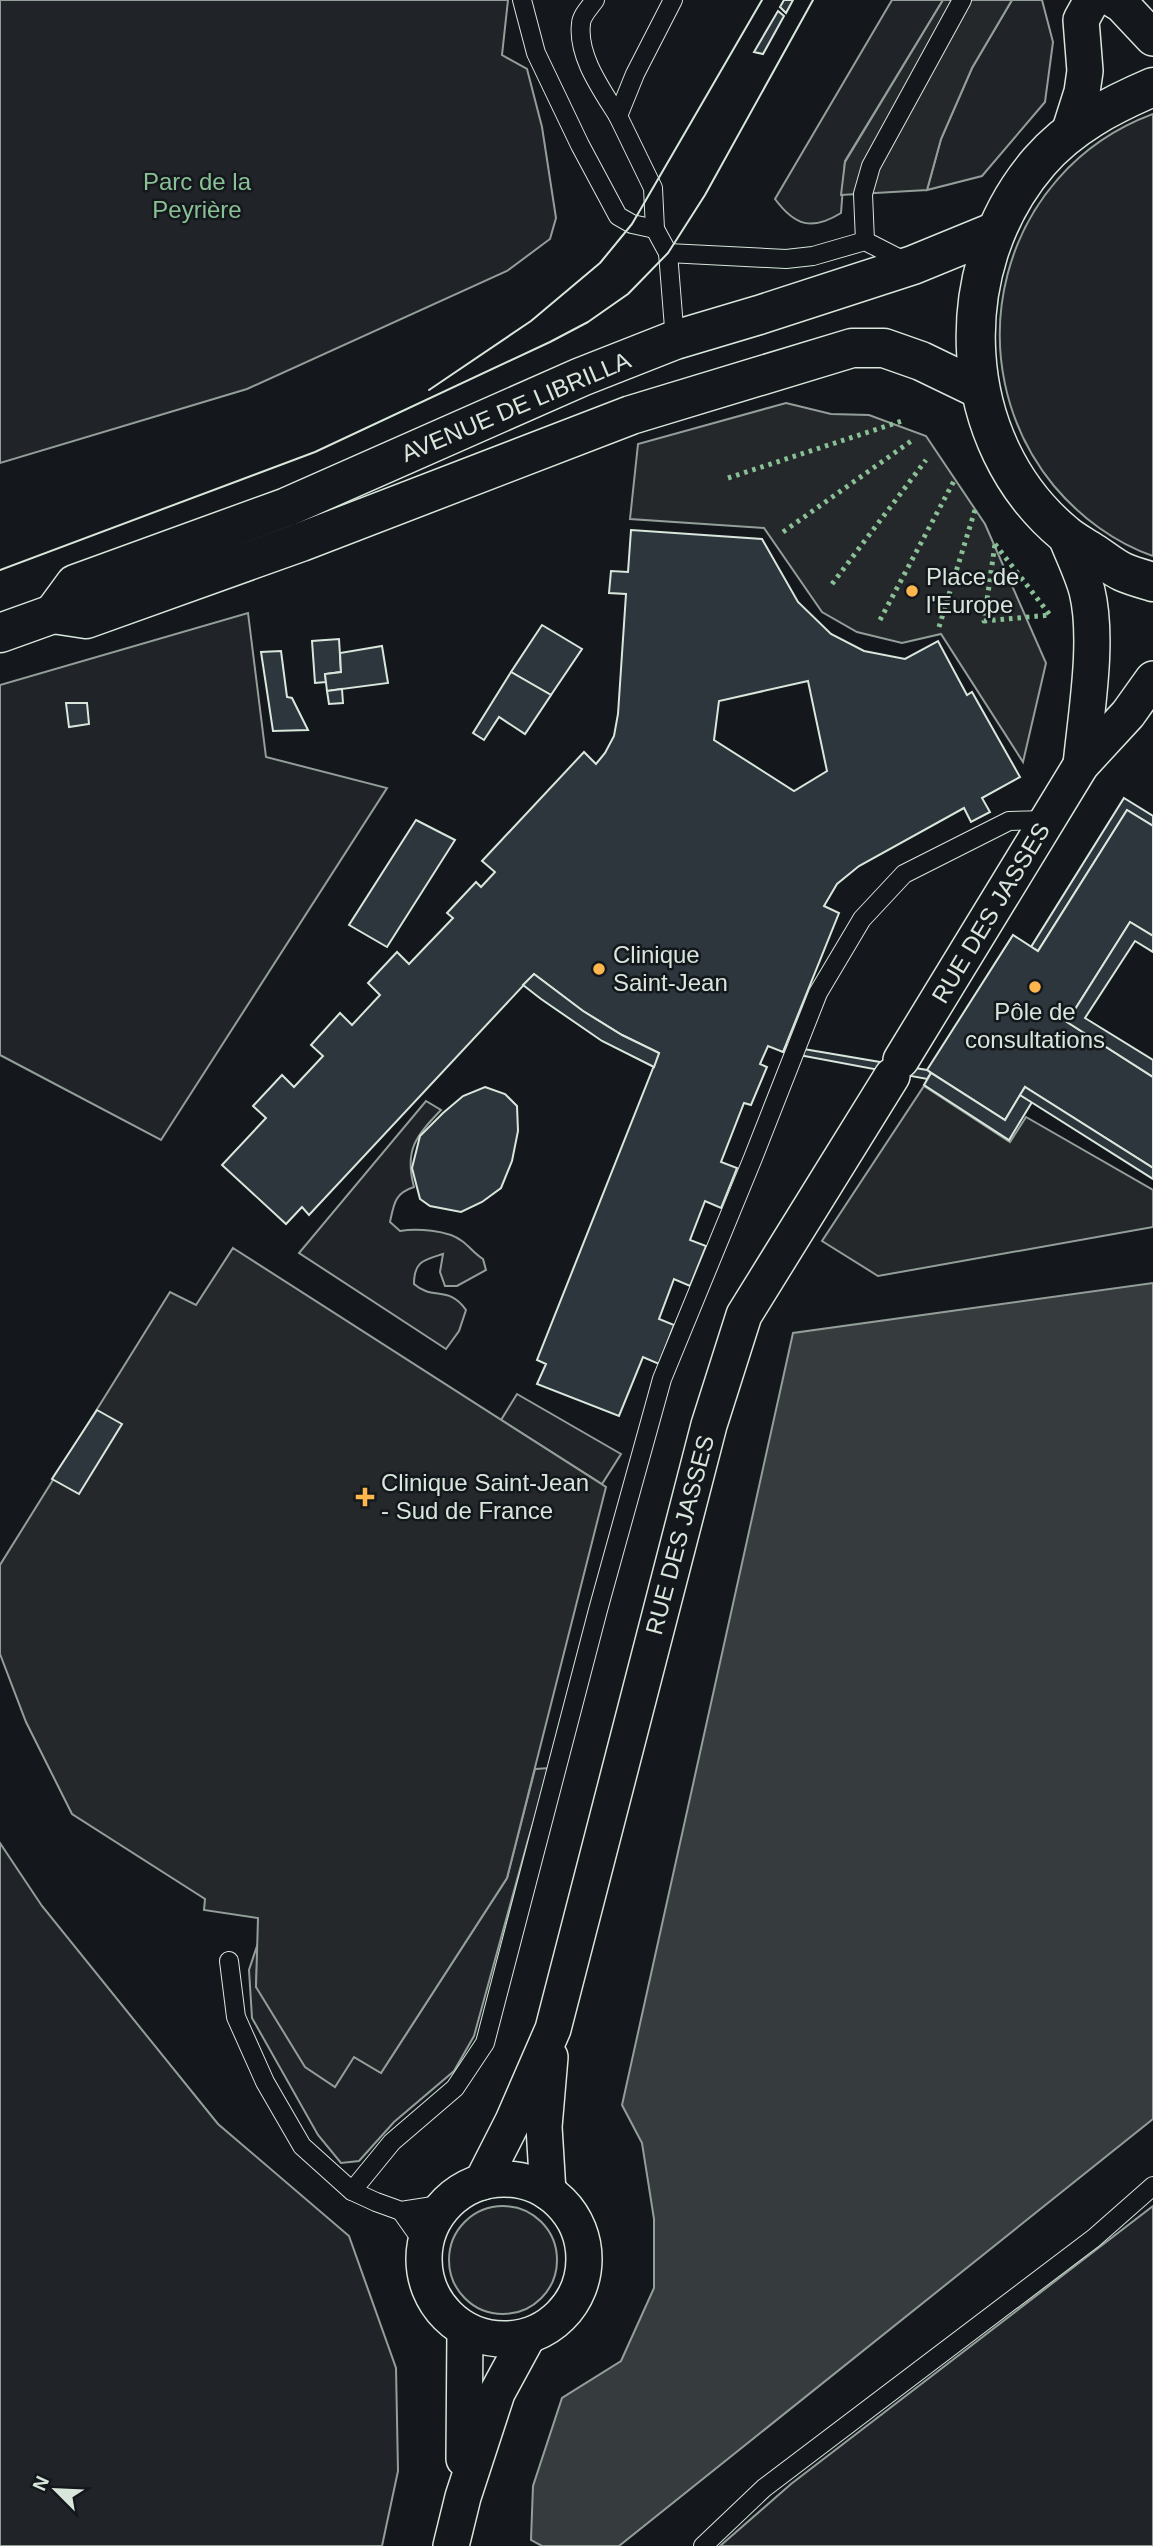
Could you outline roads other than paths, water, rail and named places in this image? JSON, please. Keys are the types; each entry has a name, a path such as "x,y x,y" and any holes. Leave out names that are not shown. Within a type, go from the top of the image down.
{"main road":[{"path":"1153,87 1109,106 1069,133 1040,162 1015,195 996,231 979,282 974,335 979,389 992,430 1010,469 1035,504 1065,534 1122,572 1153,582"},
{"name":"AVENUE DE LIBRILLA","path":"54,614 75,584 287,507 581,377 675,340 913,265 996,231"},
{"path":"675,340 688,396"},
{"name":"AVENUE DE LIBRILLA","path":"0,633 54,614 86,619 301,542 631,415 852,348 884,348 921,361 979,389"}],"street":[{"path":"1069,133 1082,92 1085,71 1082,20 1092,0"},
{"path":"1114,0 1153,38"},
{"name":"RUE DES JASSES","path":"1065,534 1087,592 1091,627 1090,674 1080,765"},
{"name":"RUE DES JASSES","path":"548,2192 544,2127 553,2029 709,1425 744,1315 1080,765 1128,713 1153,679"},
{"name":"RUE DES JASSES","path":"482,2182 553,2029"},
{"path":"505,2179 528,2182 548,2192 567,2210 580,2232 584,2258 580,2283 569,2306 551,2325 528,2336 507,2340 485,2337 465,2330 446,2315 432,2294 424,2270 425,2245 432,2222 446,2204 463,2191 482,2182 505,2179"},
{"path":"463,2497 465,2330"},
{"path":"451,2546 463,2497 497,2393 528,2336"}],"lane":[{"path":"522,0 536,53 618,216 632,224 655,229"},
{"path":"594,0 580,22 584,52 653,188 655,229 668,253 675,340"},
{"path":"618,116 635,74 673,0"},
{"path":"865,241 863,194 871,166 962,0"},
{"path":"668,253 786,259 813,256 865,241 913,265"},
{"path":"352,2191 392,2142 455,2088 485,2043 598,1610 662,1379 818,993 862,919 904,874 1009,821 1047,820"},
{"path":"229,1961 236,2017 265,2082 302,2146 352,2191 401,2211 446,2204"},
{"path":"703,2546 764,2488 1094,2238 1153,2186"},
{"path":"401,2211 425,2245"}],"tram line":[{"path":"429,390 531,321 600,263 632,224 762,0"},
{"path":"0,570 315,452 550,342 588,322 628,294 668,253 705,195 813,0"}],"place":[{"name":"Place de l'Europe","path":"912,591"},
{"name":"Clinique Saint-Jean","path":"599,969"},
{"name":"Pôle de consultations","path":"1035,987"},
{"name":"Clinique Saint-Jean - Sud de France","path":"365,1497"}],"park label":[{"name":"Parc de la Peyrière","path":"197,196"}]}
